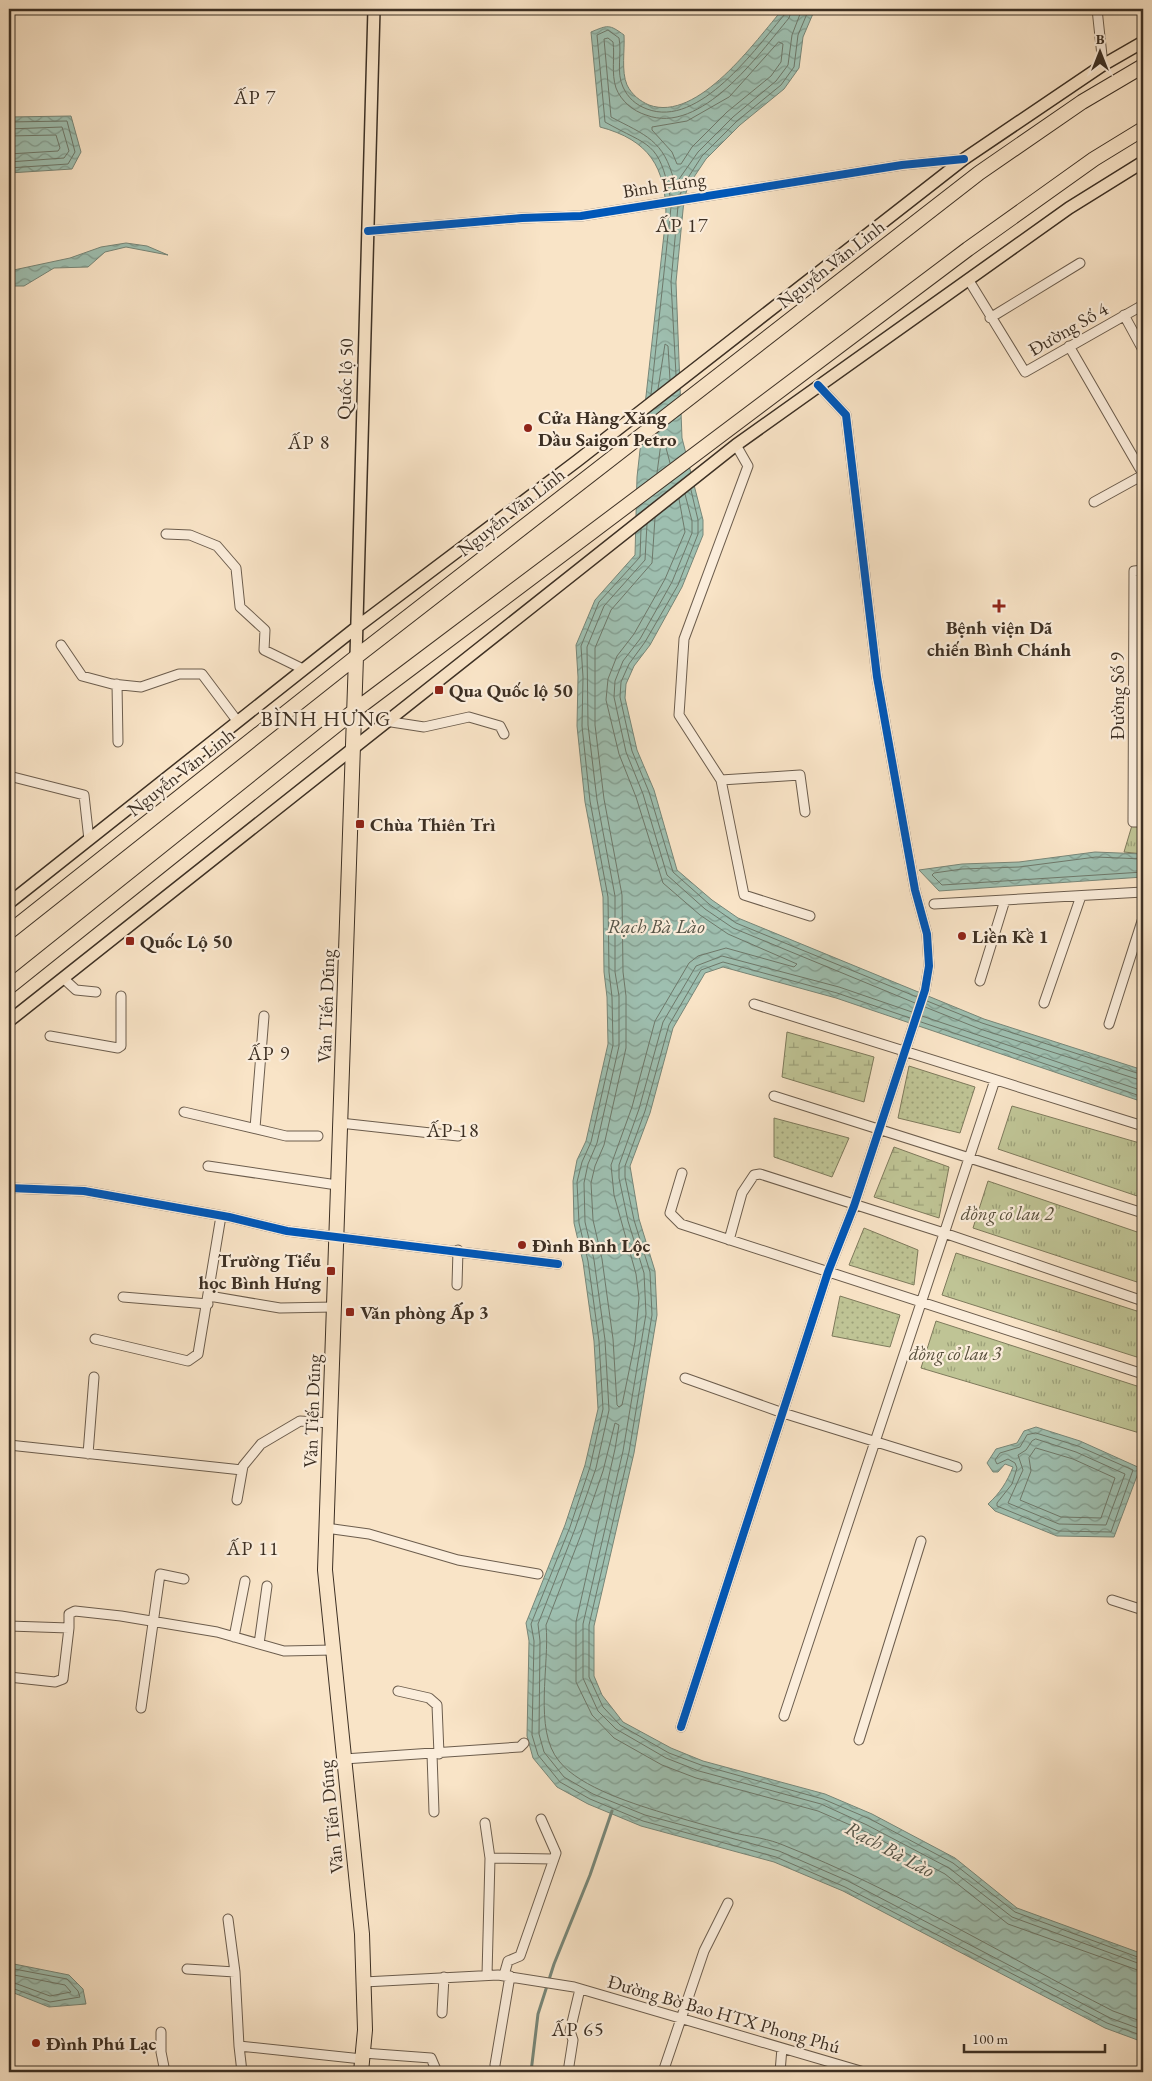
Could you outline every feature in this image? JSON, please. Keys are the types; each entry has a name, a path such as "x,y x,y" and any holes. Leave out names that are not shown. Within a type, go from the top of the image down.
{"highway":[{"name":"Nguyễn Văn Linh","path":"9,932 356,657 979,174 1082,102 1143,66"},
{"path":"9,987 354,711 968,248 1081,168 1143,129"},
{"name":"Quốc lộ 50","path":"352,749 356,657"},
{"name":"Văn Tiến Dũng","path":"352,749 325,1570 362,1934 365,2030 362,2062"}],"main road":[{"name":"Quốc lộ 50","path":"356,657 374,9"},
{"name":"Nguyễn Văn Linh","path":"9,903 303,669 613,433 964,158 1103,65 1141,48"},
{"path":"9,1021 385,721 736,445 1069,208 1143,162"},
{"path":"576,461 589,475"}],"street":[{"path":"1097,9 1103,65"},
{"name":"Bình Hưng","path":"368,231 496,220 581,216 902,165 964,158"},
{"path":"990,318 1080,263"},
{"name":"Đường Số 4","path":"968,279 1024,372 1143,305"},
{"path":"1124,315 1143,350"},
{"path":"1069,346 1143,475 1094,502"},
{"path":"680,1727 828,1272 854,1206 924,990 929,966 928,934 915,890 877,677 846,415 818,386"},
{"path":"736,445 748,466 684,639 679,715 720,780 744,895 810,916"},
{"path":"166,534 190,535 217,546 236,568 240,607 265,630 264,650 303,669"},
{"name":"Đường Số 9","path":"1139,571 1133,822 1143,822"},
{"path":"61,645 82,676 117,684 140,687 179,674 202,674 238,722"},
{"path":"117,684 118,742"},
{"path":"385,721 424,727 469,716 500,726 504,734"},
{"path":"720,780 800,775 805,812"},
{"path":"9,776 84,795 89,840"},
{"path":"934,904 1143,892"},
{"path":"1044,1003 1081,896"},
{"path":"980,981 1005,900"},
{"path":"1109,1024 1143,918"},
{"path":"63,978 76,990 96,992"},
{"path":"50,1036 118,1048 121,1046 121,996"},
{"path":"754,1004 1143,1126"},
{"path":"255,1128 264,1016"},
{"path":"784,1716 995,1080"},
{"path":"774,1096 1143,1213"},
{"path":"184,1112 286,1136 318,1136"},
{"path":"340,1123 458,1136"},
{"path":"208,1166 337,1185"},
{"path":"682,1172 670,1213 681,1224 1143,1374"},
{"path":"729,1240 742,1193 754,1176 760,1174 854,1206 944,1233 1143,1301"},
{"path":"9,1188 84,1191 221,1216 287,1231 458,1250 558,1264"},
{"path":"95,1339 188,1361 198,1354 221,1216"},
{"path":"457,1285 458,1250"},
{"path":"123,1297 208,1300 280,1308 334,1307"},
{"path":"88,1454 94,1377"},
{"path":"685,1378 783,1413 957,1467"},
{"path":"237,1500 242,1470 261,1444 300,1421 330,1423"},
{"path":"9,1445 242,1470"},
{"path":"326,1528 369,1534 458,1560 538,1574"},
{"path":"859,1740 921,1541"},
{"path":"141,1708 160,1574 184,1579"},
{"path":"234,1637 245,1581"},
{"path":"259,1644 268,1586"},
{"path":"1112,1600 1143,1610"},
{"path":"9,1677 55,1682 63,1679 69,1614 75,1611 121,1616 234,1637 284,1651 333,1650"},
{"path":"9,1626 68,1628"},
{"path":"398,1691 429,1698 437,1705 434,1812"},
{"path":"344,1759 520,1747 524,1744"},
{"path":"495,2064 508,1961 520,1956 556,1853 541,1819"},
{"path":"485,1823 490,1858 487,1974"},
{"path":"490,1858 553,1859"},
{"path":"663,2072 704,1951 728,1904"},
{"path":"228,1919 235,1972 242,2072"},
{"path":"187,1969 235,1972"},
{"path":"364,1982 487,1974 507,1976"},
{"name":"Đường Bờ Bao HTX Phong Phú","path":"507,1976 577,1988 864,2072"},
{"path":"442,2013 444,1977"},
{"path":"568,2072 573,2040 570,2030 577,1988"},
{"path":"161,2032 160,2052 165,2072"},
{"path":"239,2046 362,2062 431,2058 437,2072"},
{"path":"780,2072 782,2048"}],"green space":[{"path":"1133,822 1143,822 1143,854 1124,852"},
{"path":"787,1032 874,1057 864,1102 782,1077"},
{"path":"909,1066 975,1087 960,1133 898,1118"},
{"path":"1012,1106 1143,1144 1143,1198 998,1149"},
{"path":"774,1118 849,1138 832,1177 774,1157"},
{"path":"894,1147 949,1167 939,1218 874,1197"},
{"name":"đồng cỏ lau 2","path":"988,1181 1143,1234 1143,1284 973,1228"},
{"path":"864,1228 918,1250 914,1285 849,1265"},
{"name":"đồng cỏ lau 3","path":"956,1253 1143,1313 1143,1359 942,1295"},
{"path":"840,1296 900,1315 890,1347 832,1336"},
{"name":"đồng cỏ lau 3","path":"936,1321 1143,1388 1143,1434 921,1368"}],"water":[{"name":"Rạch Bà Lào","path":"783,9 815,9 803,37 799,68 784,89 740,125 706,159 688,186 684,200 676,282 682,438 703,520 703,535 682,587 650,645 634,666 626,684 625,698 637,750 654,790 677,870 712,900 738,918 984,1019 1143,1070 1143,1102 836,998 723,967 705,973 673,1028 650,1113 630,1166 639,1219 655,1271 657,1315 634,1453 594,1626 594,1676 602,1695 623,1722 671,1748 703,1761 825,1794 872,1814 955,1858 1017,1908 1143,1954 1143,2042 1105,2028 843,1891 774,1862 641,1826 588,1804 557,1787 533,1758 527,1736 529,1641 526,1623 565,1525 585,1465 598,1409 594,1341 583,1262 574,1223 573,1181 577,1160 586,1141 608,1044 607,997 604,972 603,897 585,802 577,726 578,677 576,645 595,600 635,555 637,477 666,216 663,183 651,158 631,140 600,127 591,32 611,27 624,35 624,73 629,89 636,97 649,105 668,107 687,102 706,91 742,58"},
{"path":"71,116 81,152 72,169 9,173 9,117"},
{"path":"126,243 147,246 168,255 126,247 105,252 88,267 54,268 24,286 9,286 9,271 70,258 101,247"},
{"path":"1095,852 1143,854 1143,877 939,891 919,870 962,864 1019,862"},
{"path":"1036,1427 1080,1441 1140,1468 1114,1537 1057,1536 995,1511 988,1504 1003,1487 1013,1467 1005,1464 998,1472 993,1472 987,1463 996,1449 1017,1443 1024,1431"},
{"path":"9,1963 69,1975 83,1989 86,2004 49,2007 9,1991"}],"waterway":[{"path":"531,2072 538,2014 554,1964 590,1875 612,1811"}],"cycle path":[{"path":"368,231 522,218 581,216 902,165 964,159"},
{"path":"681,1727 828,1272 854,1206 925,990 929,966 927,934 915,890 877,677 846,415 818,385"},
{"path":"9,1188 84,1191 229,1217 287,1231 558,1264"}],"place":[{"name":"Cửa Hàng Xăng Dầu Saigon Petro","path":"528,428"},
{"name":"Bệnh viện Dã chiến Bình Chánh","path":"999,606"},
{"name":"Qua Quốc lộ 50","path":"439,690"},
{"name":"Chùa Thiên Trì","path":"360,824"},
{"name":"Liền Kề 1","path":"962,936"},
{"name":"Quốc Lộ 50","path":"130,941"},
{"name":"Đình Bình Lộc","path":"522,1245"},
{"name":"Trường Tiểu học Bình Hưng","path":"331,1271"},
{"name":"Văn phòng Ấp 3","path":"350,1312"},
{"name":"Đình Phú Lạc","path":"36,2043"}],"district":[{"name":"ẤP 7","path":"255,97"},
{"name":"ẤP 17","path":"682,225"},
{"name":"ẤP 8","path":"309,442"},
{"name":"BÌNH HƯNG","path":"326,718"},
{"name":"ẤP 9","path":"269,1053"},
{"name":"ẤP 18","path":"453,1130"},
{"name":"ẤP 11","path":"253,1548"},
{"name":"ẤP 65","path":"578,2029"}]}
